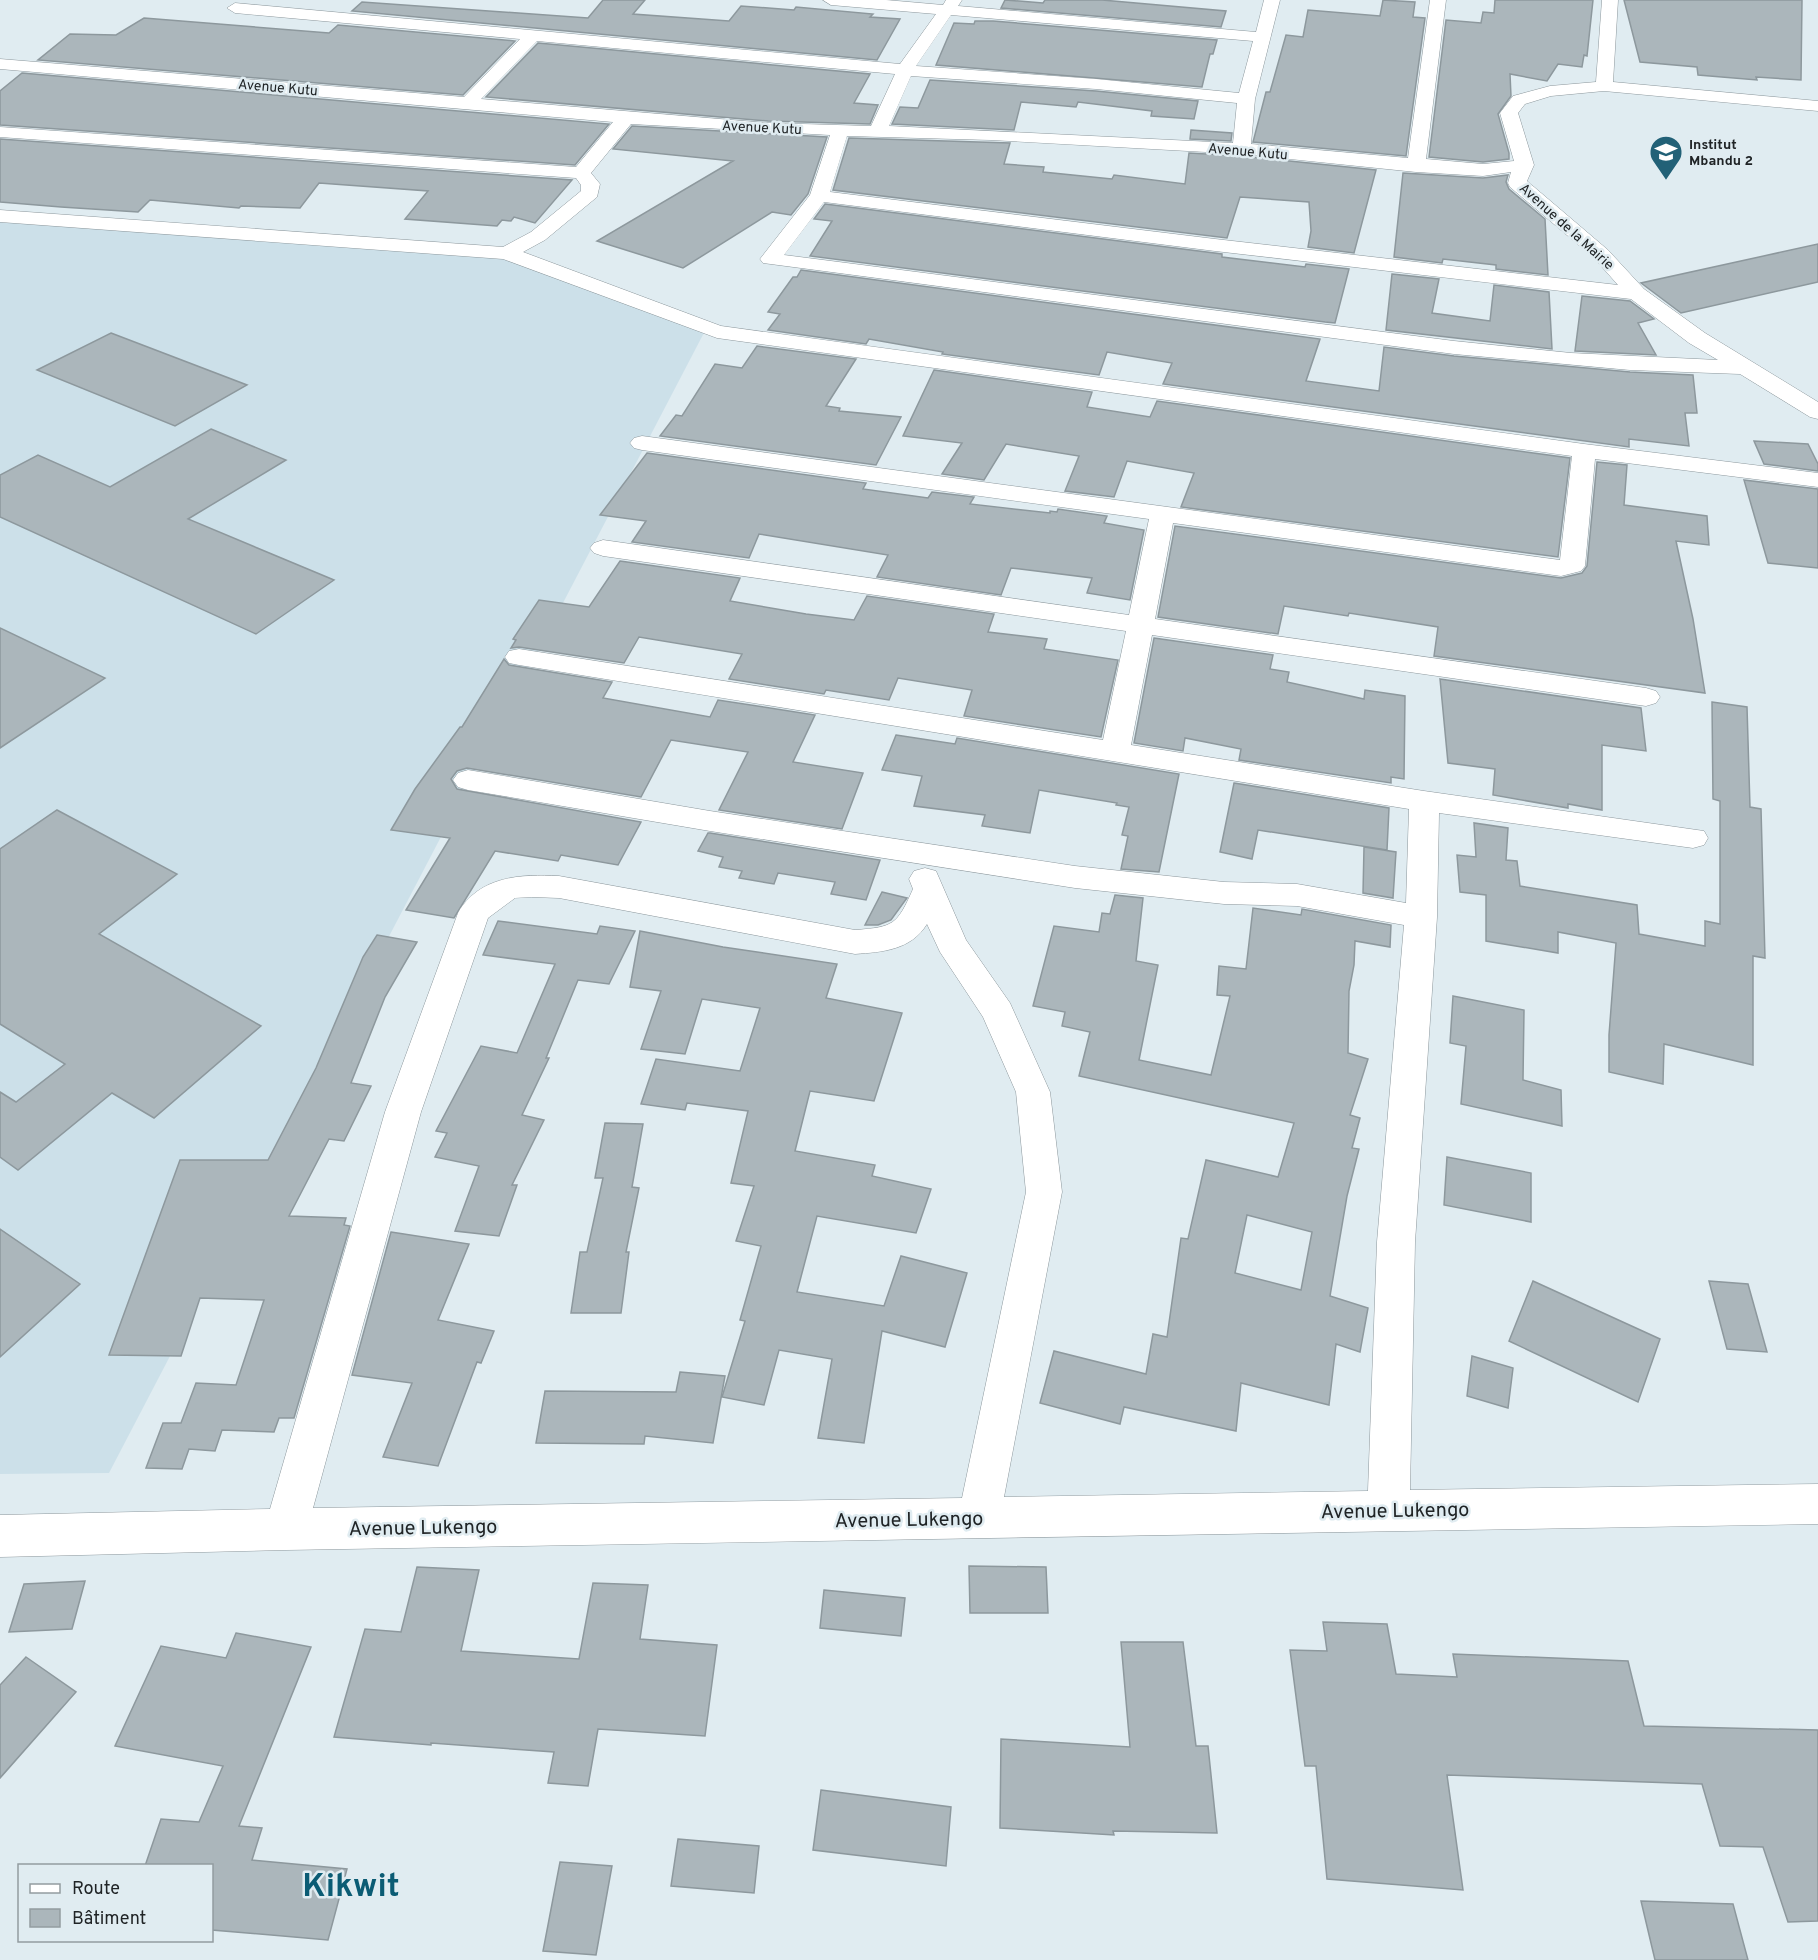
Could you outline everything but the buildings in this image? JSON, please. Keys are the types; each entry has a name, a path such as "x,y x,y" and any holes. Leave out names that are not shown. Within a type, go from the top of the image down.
{"street":[{"path":"831,0 951,5 1261,37"},
{"path":"1242,149 1246,99 1272,0"},
{"path":"1416,166 1438,0"},
{"path":"1604,86 1610,0"},
{"path":"877,133 905,70 951,5"},
{"path":"235,8 1246,99"},
{"path":"468,103 532,36"},
{"name":"Avenue Kutu","path":"0,64 626,118 877,133 991,135 1242,149 1416,166 1483,170 1525,165"},
{"name":"Avenue de la Mairie","path":"1818,106 1604,86 1550,91 1519,100 1509,113 1525,165 1518,176 1517,183 1572,227 1637,292 1697,338 1818,412"},
{"path":"581,173 626,118"},
{"path":"840,131 819,195 770,259 1549,358 1687,367 1747,367"},
{"path":"0,132 581,173 591,184 590,194 538,236 506,253"},
{"path":"819,195 1215,245 1637,292"},
{"path":"0,216 506,253 717,332 1584,451 1818,480"},
{"path":"642,443 1561,568 1572,566 1574,556 1584,451"},
{"path":"1115,752 1162,514"},
{"path":"603,548 1646,697"},
{"path":"519,657 1424,801 1693,838"},
{"path":"468,780 1075,877 1224,893 1298,896 1420,917"},
{"path":"1388,1510 1396,1242 1420,917 1424,801"},
{"path":"914,852 951,944 998,1012 1034,1092 1044,1192 979,1518"},
{"path":"286,1529 403,1112 474,913 491,896 519,885 559,887 855,942 891,940 913,925 929,889"},
{"name":"Avenue Lukengo","path":"0,1536 286,1529 1818,1504"}],"shaded area":[{"path":"0,215 507,257 707,327 109,1473 0,1474"}],"place":[{"name":"Institut Mbandu 2","path":"1666,181"}],"district":[{"name":"Kikwit","path":"351,1884"}]}
